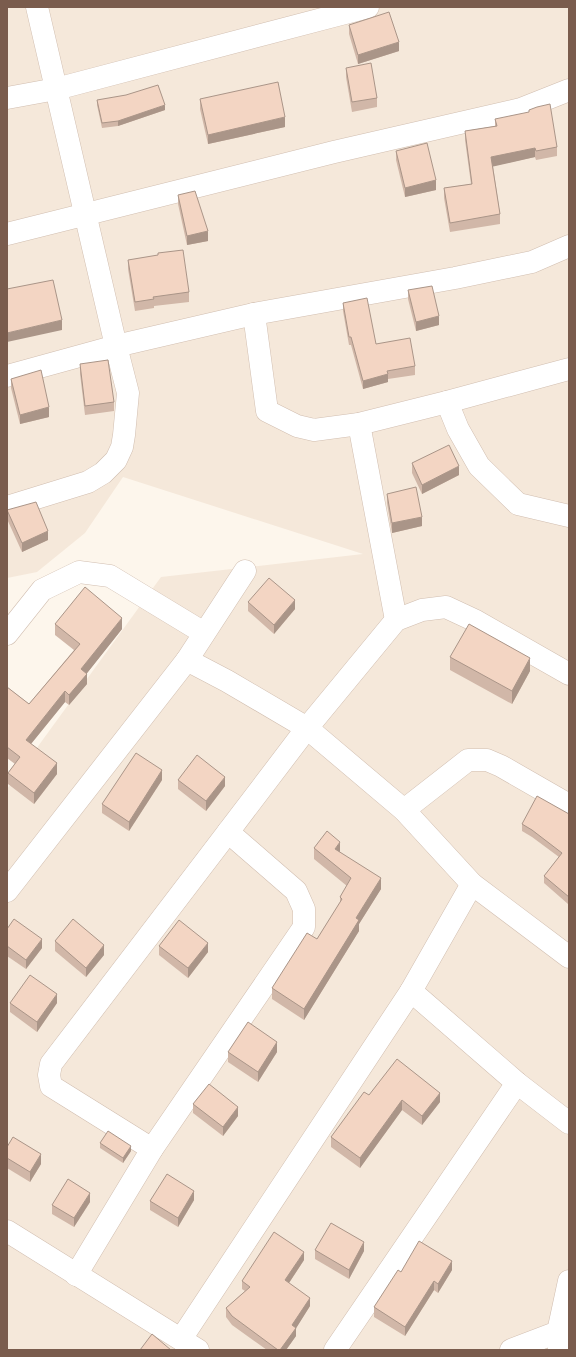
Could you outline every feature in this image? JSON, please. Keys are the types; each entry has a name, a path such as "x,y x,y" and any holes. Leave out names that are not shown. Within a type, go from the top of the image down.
{"street":[{"path":"7,507 88,482 104,473 116,460 122,448 128,393 36,7"},
{"path":"7,98 56,89 368,7"},
{"path":"7,234 334,152 520,109 569,90"},
{"path":"7,376 116,346 254,314 456,278 532,262 569,246"},
{"path":"254,314 267,411 297,426 314,430 359,424 569,369"},
{"path":"447,402 458,428 479,466 518,504 569,516"},
{"path":"359,424 396,620"},
{"path":"7,634 42,590 79,572 110,576 204,633"},
{"path":"7,891 187,660 245,572"},
{"path":"152,1149 51,1086 49,1075 51,1064 307,728 396,620 422,610 446,607 476,621 569,674"},
{"path":"187,660 227,681 307,728 404,810 472,884 569,957"},
{"path":"404,810 468,760 487,760 501,766 569,805"},
{"path":"76,1275 152,1149 304,927 304,909 296,891 228,832"},
{"path":"7,1231 189,1344 411,991 472,884"},
{"path":"411,991 517,1083 569,1123"},
{"path":"335,1350 517,1083"},
{"path":"511,1350 559,1341 569,1281"}],"shaded area":[{"path":"7,7 569,7 569,1350 7,1350 7,789 161,577 363,554 123,477 85,533 37,572 7,578"}],"building":[{"path":"389,12 399,42 358,55 349,25"},
{"path":"371,63 377,98 352,102 346,68"},
{"path":"278,82 285,117 208,135 200,99"},
{"path":"158,85 165,105 118,121 102,123 97,100 126,95"},
{"path":"550,104 557,147 536,151 535,148 491,157 500,214 450,223 444,188 472,184 465,131 497,126 495,119 529,112 529,110"},
{"path":"427,143 436,180 405,188 396,151"},
{"path":"195,191 208,231 187,236 178,195"},
{"path":"183,250 189,292 153,297 154,299 135,302 128,260 158,255 158,253"},
{"path":"53,280 62,320 7,333 7,289"},
{"path":"432,286 439,316 416,322 408,290"},
{"path":"367,298 376,344 410,338 415,366 387,371 388,374 363,381 351,337 349,337 343,303"},
{"path":"108,360 114,402 85,406 80,364"},
{"path":"41,370 49,407 20,415 11,379"},
{"path":"449,445 459,466 422,485 412,463"},
{"path":"416,487 422,517 392,523 387,494"},
{"path":"36,502 48,531 22,543 7,510"},
{"path":"269,578 295,600 274,625 248,602"},
{"path":"85,587 122,618 81,669 87,674 69,695 65,691 26,740 57,763 34,793 8,773 20,757 7,747 7,687 29,704 80,644 55,624"},
{"path":"469,624 530,658 512,691 450,657"},
{"path":"136,753 162,770 129,822 102,804"},
{"path":"197,755 225,777 206,801 178,780"},
{"path":"537,796 569,814 569,897 544,876 562,853 522,824"},
{"path":"327,831 340,842 335,849 381,878 356,918 359,920 304,1009 272,988 307,933 317,939 342,899 340,897 351,878 314,848"},
{"path":"14,919 42,939 26,960 7,946 7,929"},
{"path":"73,919 104,945 86,968 55,941"},
{"path":"179,920 208,943 188,968 159,946"},
{"path":"30,975 57,994 37,1022 10,1003"},
{"path":"248,1022 277,1042 258,1072 228,1052"},
{"path":"397,1059 440,1093 422,1116 402,1100 360,1158 331,1137 364,1092 369,1095"},
{"path":"209,1084 238,1107 223,1127 193,1104"},
{"path":"108,1131 131,1146 123,1158 100,1143"},
{"path":"13,1137 41,1154 30,1172 7,1158 7,1147"},
{"path":"167,1174 194,1191 178,1218 150,1201"},
{"path":"68,1179 90,1193 74,1218 52,1205"},
{"path":"331,1223 364,1242 349,1270 315,1250"},
{"path":"274,1232 304,1252 285,1280 310,1298 292,1325 296,1328 280,1350 232,1316 226,1308 250,1287 242,1281"},
{"path":"419,1241 452,1261 438,1284 434,1281 405,1327 374,1307 398,1270 401,1272"},
{"path":"152,1334 171,1350 140,1350"}]}
